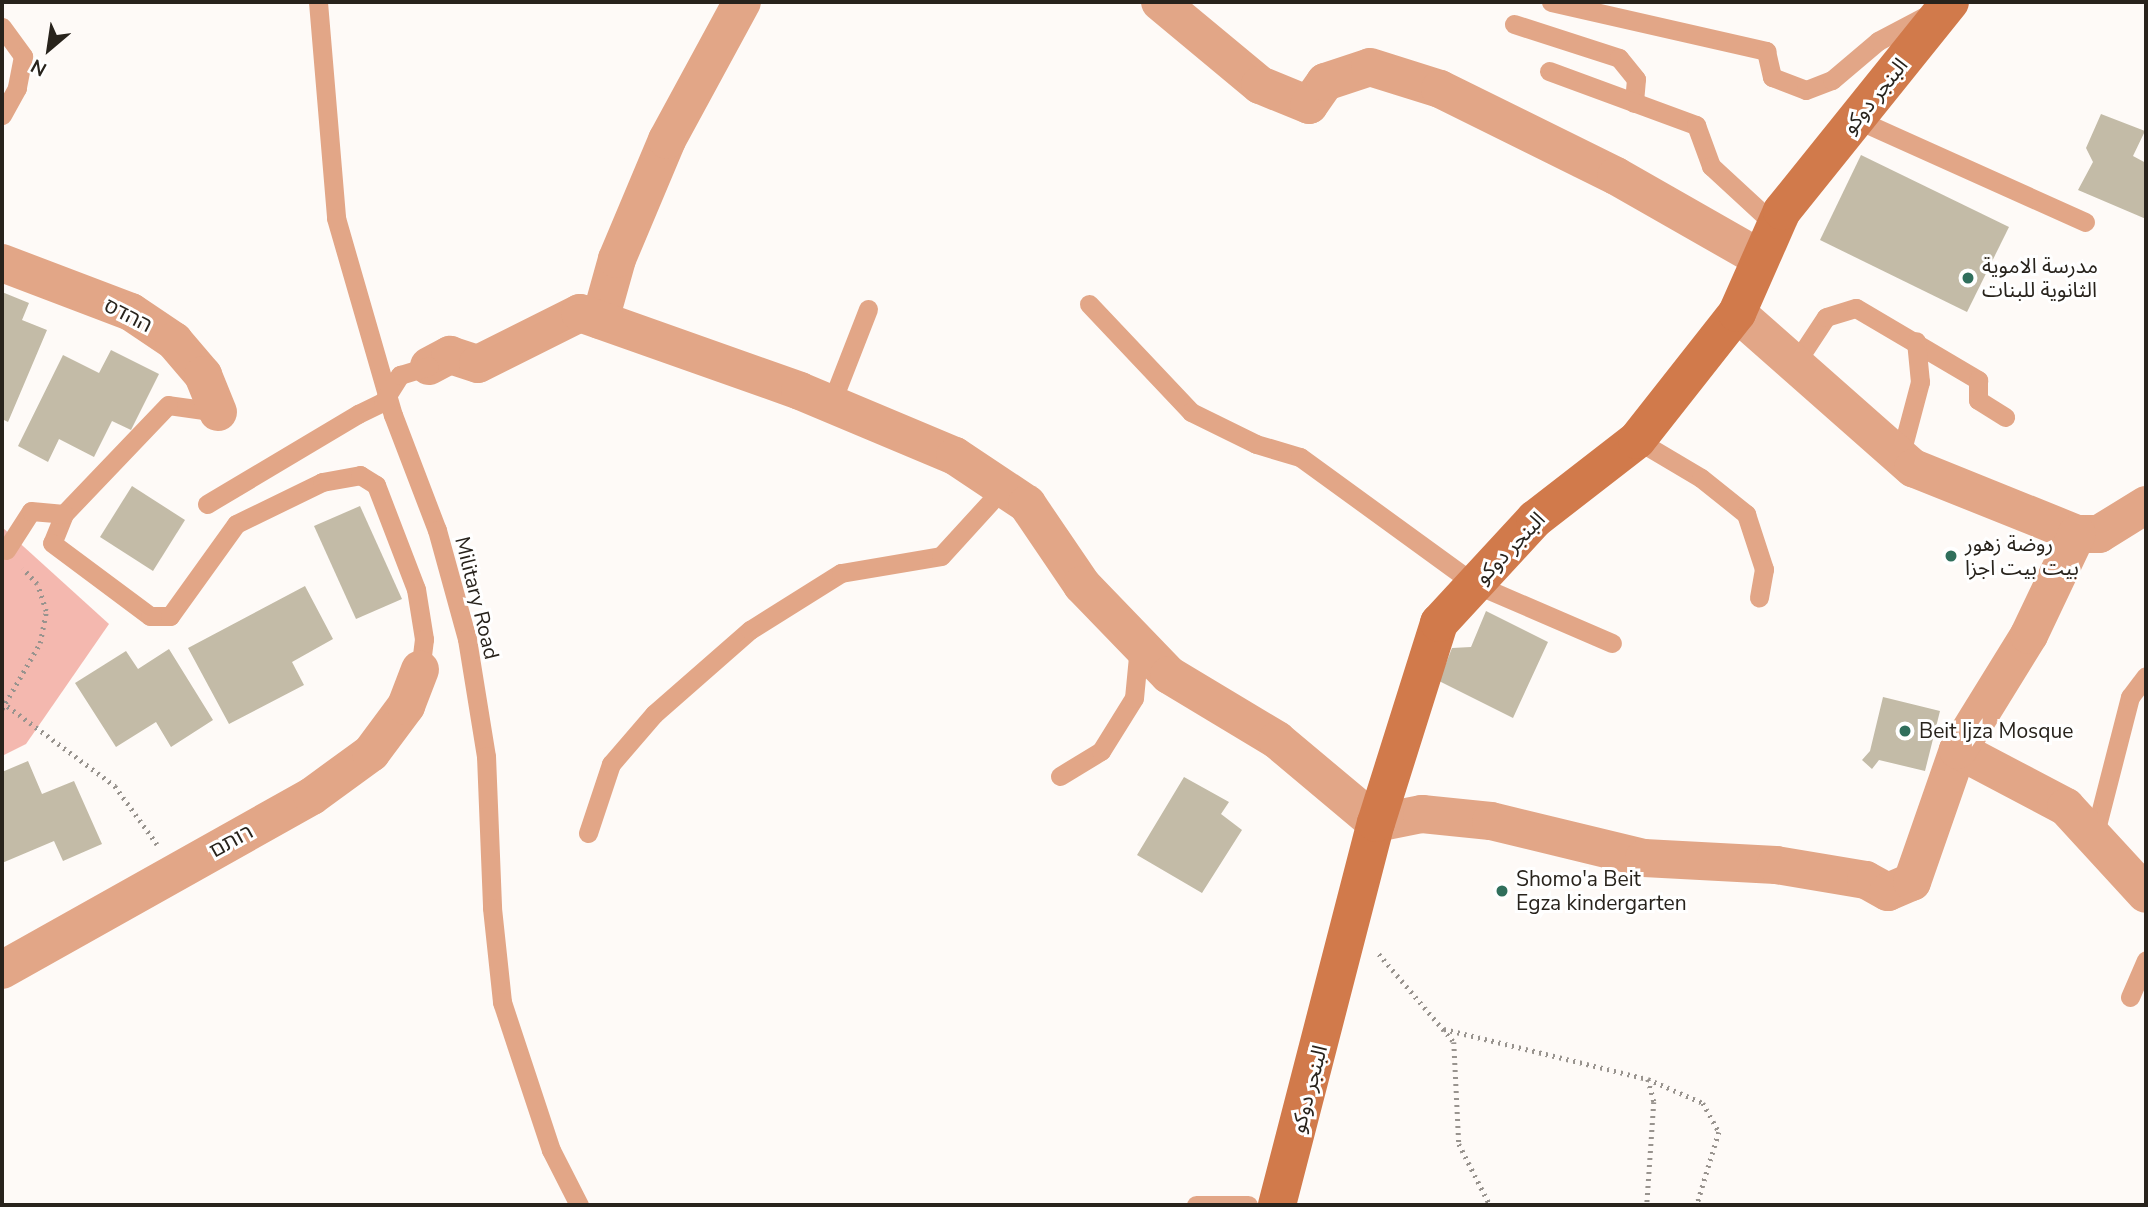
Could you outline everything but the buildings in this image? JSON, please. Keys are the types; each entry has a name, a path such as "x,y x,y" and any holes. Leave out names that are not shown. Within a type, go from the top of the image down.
{"street":[{"path":"600,320 617,259 667,139 742,2"},
{"path":"1160,2 1260,85 1309,105 1325,82 1370,67 1440,89 1616,176 1767,241"},
{"name":"البنجر دوكو","path":"1277,1205 1352,924 1376,823 1439,623 1535,519 1637,440 1737,313 1767,241 1856,119 1949,3"},
{"name":"ההדס","path":"2,262 131,312 174,341 202,375 218,412"},
{"path":"429,366 450,355 478,364 580,313 831,404 955,456 1027,504 1082,585 1169,675 1277,740 1376,823 1422,814 1491,821 1644,858 1776,865 1866,880 1888,892 1912,882 1958,750 2029,635 2077,534"},
{"path":"1737,313 1913,468 2077,534 2099,534 2146,505"},
{"name":"רותם","path":"2,970 312,796 371,753 406,706 420,670"},
{"path":"1958,750 2066,807 2146,894"}],"lane":[{"name":"Military Road","path":"318,2 336,218 393,415 437,530 467,639 486,756 492,908 502,1002 551,1150 579,1205"},
{"path":"1550,2 1766,51 1772,77 1806,90 1832,79 1878,41 1949,3"},
{"path":"1514,24 1619,58 1636,79 1634,103"},
{"path":"2,27 23,56 17,88 2,115"},
{"path":"1549,71 1696,125 1711,166 1767,241"},
{"path":"1856,119 2085,222"},
{"path":"1089,304 1191,412 1256,444 1300,457 1475,584 1612,643"},
{"path":"1795,365 1826,317 1856,308 1978,380 1978,400 2005,416"},
{"path":"831,404 869,309"},
{"path":"1900,457 1920,382 1916,341"},
{"path":"207,504 358,414 383,402 400,374 429,366"},
{"path":"218,412 168,405 64,514 52,543 150,615 170,616 236,524 322,482 360,475 376,485 416,589 424,639 420,670"},
{"path":"1637,440 1701,478 1746,514 1764,569 1759,598"},
{"path":"588,832 611,764 654,714 750,630 841,573 940,556 1003,488"},
{"path":"6,550 31,511 64,514"},
{"path":"1060,776 1101,751 1128,708 1134,698 1139,645"},
{"path":"2094,837 2130,697 2146,676"},
{"path":"2130,997 2146,960"},
{"path":"1196,1205 1248,1205"}],"path":[{"path":"6,550 37,584 46,611 40,643 3,705 115,786 154,836 168,877"},
{"path":"1352,924 1454,1042 1459,1144 1490,1205"},
{"path":"1444,1029 1648,1079 1703,1103 1719,1132 1697,1205"},
{"path":"1647,1205 1654,1102 1648,1079"}],"shaded area":[{"path":"2,527 109,624 26,744 2,756"}],"place":[{"name":"مدرسة الاموية الثانوية للبنات","path":"1968,278"},
{"name":"روضة زهور بيت بيت اجزا","path":"1951,556"},
{"name":"Beit Ijza Mosque","path":"1905,731"},
{"name":"Shomo'a Beit Egza kindergarten","path":"1502,891"}]}
